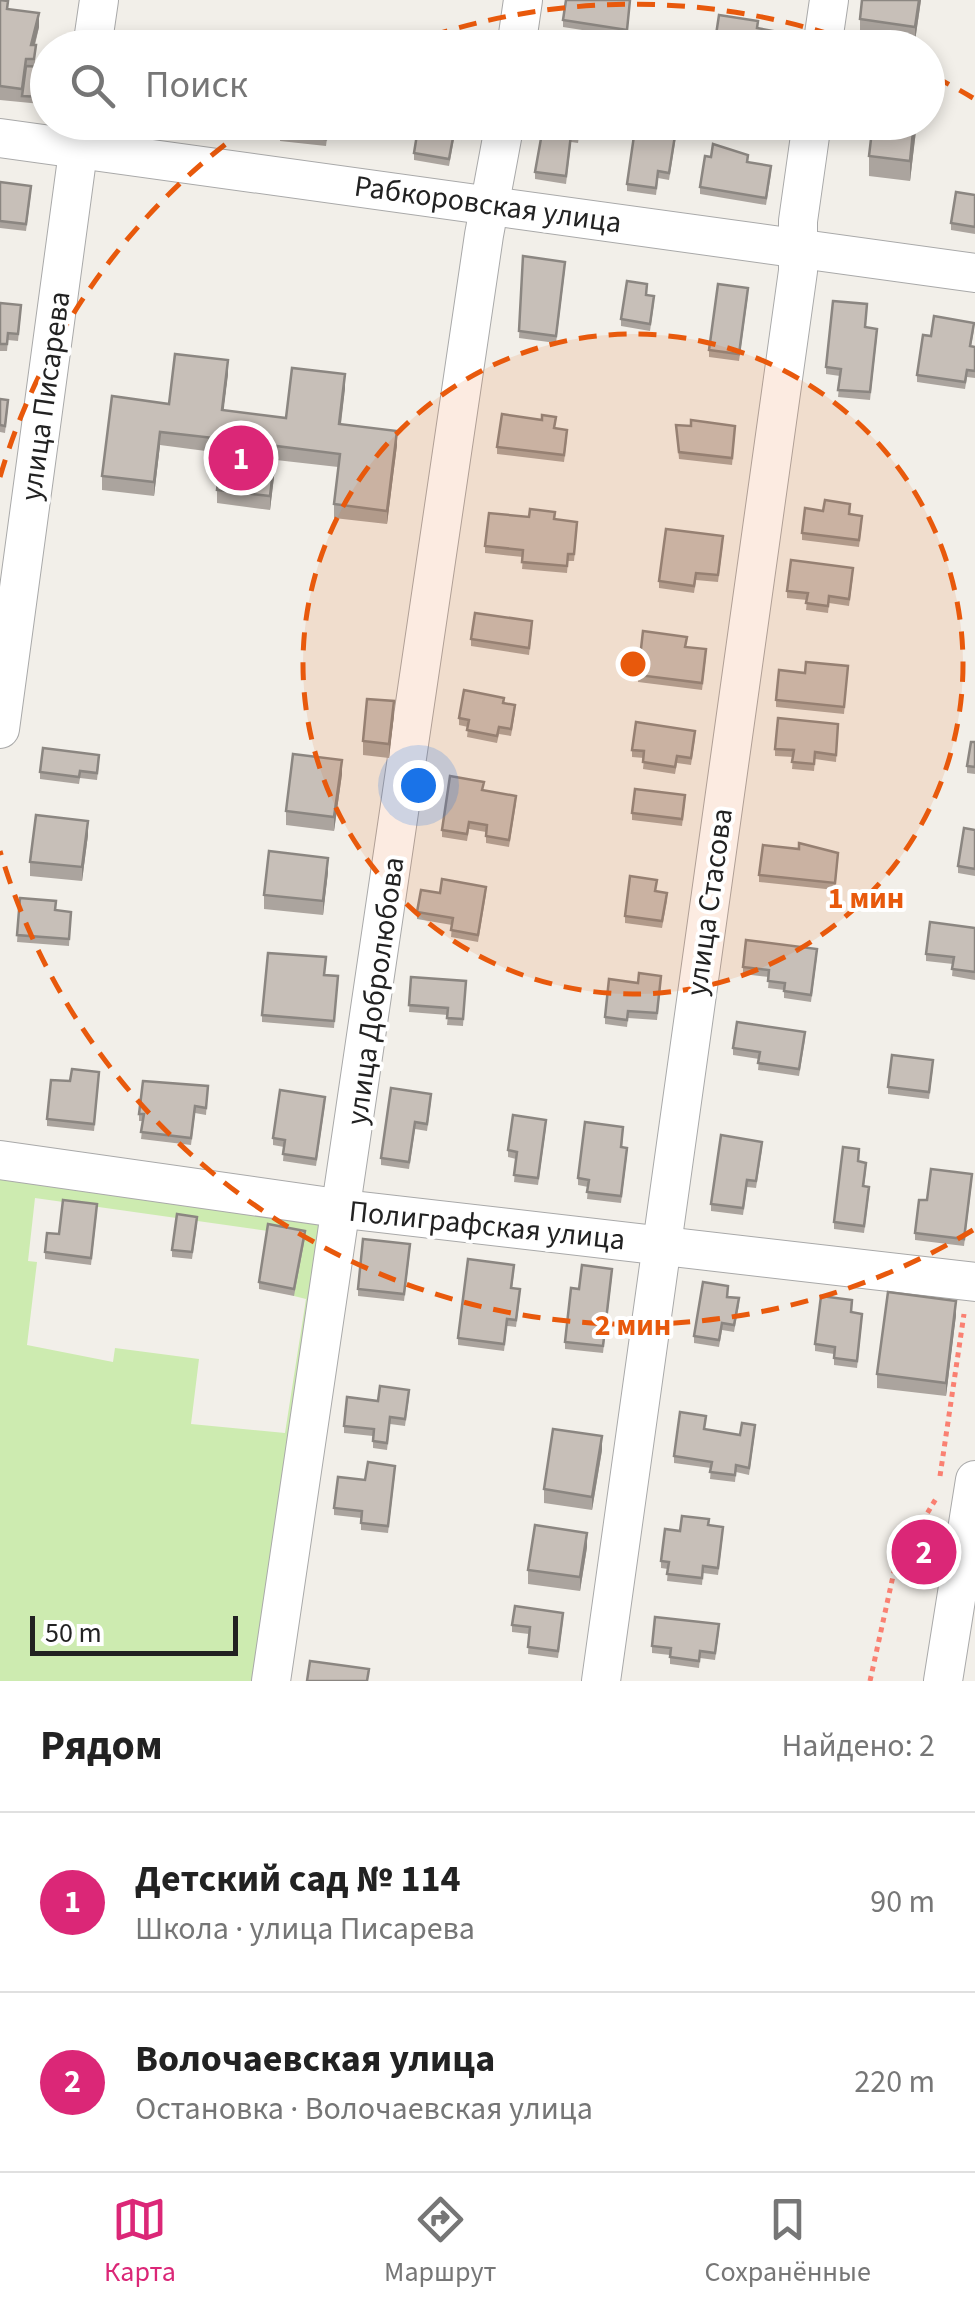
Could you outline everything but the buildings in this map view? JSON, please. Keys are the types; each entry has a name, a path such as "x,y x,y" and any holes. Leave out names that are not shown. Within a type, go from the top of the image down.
{"street":[{"path":"94,30 98,0"},
{"path":"518,30 522,0"},
{"path":"824,30 828,0"},
{"name":"Рабкоровская улица","path":"0,138 30,137"},
{"name":"улица Писарева","path":"0,729 79,140"},
{"name":"Рабкоровская улица","path":"105,140 491,203 975,274"},
{"name":"улица Добролюбова","path":"271,1681 502,140"},
{"name":"улица Стасова","path":"600,1681 810,140"},
{"name":"Полиграфская улица","path":"0,1160 344,1209 972,1281"},
{"path":"944,1681 975,1480"}],"path":[{"path":"870,1681 895,1567 936,1500 972,1281"}],"green space":[{"path":"0,1173 332,1218 262,1681 0,1681","holes":["35,1198 268,1231 294,1296 306,1299 285,1433 191,1424 199,1359 115,1348 113,1362 27,1345 37,1262 28,1261"]}],"place":[{"name":"Детский сад № 114","path":"241,458"},
{"name":"Волочаевская улица","path":"924,1552"}]}
